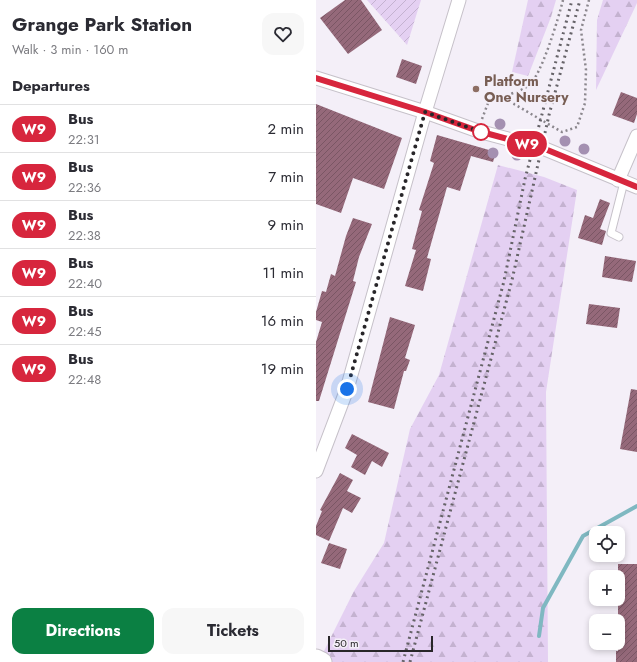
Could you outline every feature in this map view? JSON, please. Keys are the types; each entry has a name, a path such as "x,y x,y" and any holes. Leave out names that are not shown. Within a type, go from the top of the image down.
{"street":[{"path":"316,471 347,389 425,112 459,0"},
{"path":"316,78 425,112 478,131 545,149 637,187"},
{"path":"621,181 637,136"},
{"path":"316,659 322,662"}],"lane":[{"path":"619,237 611,233 621,181"}],"path":[{"path":"502,97 529,86 536,77 559,18 563,0"},
{"path":"478,131 491,95 502,97 562,132 577,128 585,103 586,70 581,30 589,0"}],"green space":[{"path":"367,0 421,0 407,45"},
{"path":"528,0 556,0 528,76 512,72"},
{"path":"603,0 637,0 637,3 596,90 597,20"},
{"path":"498,165 544,177 577,190 546,392 548,662 316,662 316,652 324,651 354,591 384,543 410,429 439,375"}],"building":[{"path":"345,0 361,0 382,30 348,54 320,18"},
{"path":"402,59 422,66 416,84 396,77"},
{"path":"621,92 637,98 637,114 634,123 612,115"},
{"path":"316,104 402,138 384,189 353,178 341,213 316,204"},
{"path":"437,135 496,152 493,162 471,156 460,191 447,187 427,258 431,259 423,291 405,286 416,250 412,249 422,211 419,210 434,163 430,161"},
{"path":"600,199 610,203 600,229 606,231 602,245 578,238 585,215 593,218"},
{"path":"353,218 372,224 359,257 353,281 356,282 319,401 316,401 316,342 322,322 316,320 316,312 322,291 326,292 331,274 335,276 346,236"},
{"path":"605,256 636,261 632,282 602,277"},
{"path":"589,304 620,308 617,328 586,324"},
{"path":"390,317 415,325 405,358 410,360 406,371 404,371 394,409 368,402"},
{"path":"631,389 637,390 637,452 620,449"},
{"path":"352,434 389,453 382,467 372,461 365,475 351,467 357,455 345,448"},
{"path":"340,473 353,480 347,491 361,498 352,513 343,508 329,541 316,535 316,526 322,511 320,510"},
{"path":"329,543 347,549 340,569 321,563"},
{"path":"618,564 637,564 637,662 616,662 616,651 625,650 625,614 618,614 618,606 625,606 625,570 618,570"}],"waterway":[{"path":"539,636 543,608 583,536 637,506"}],"railway":[{"path":"403,662 504,281 525,179 572,0"},
{"path":"410,662 512,280 549,115 580,0"}],"bus line":[{"name":"W9","path":"316,78 425,112 478,131 545,149 637,187"}],"place":[{"name":"Platform One Nursery","path":"476,89"}],"route":[{"path":"347,389 425,112 481,132"}]}
